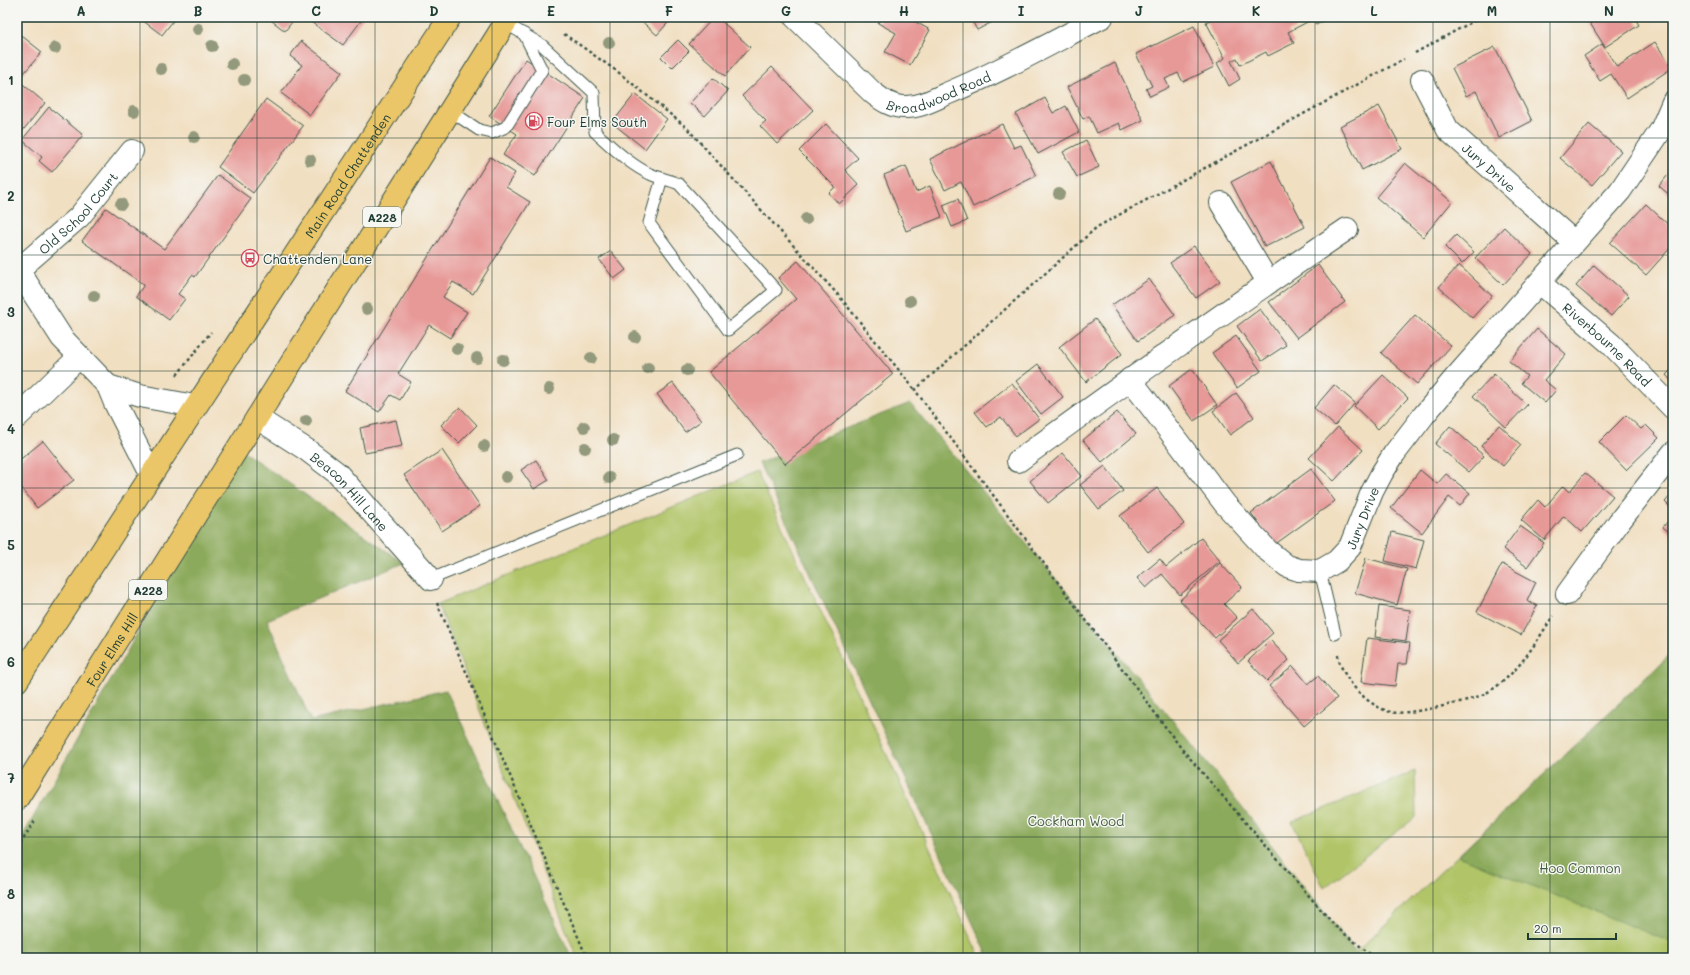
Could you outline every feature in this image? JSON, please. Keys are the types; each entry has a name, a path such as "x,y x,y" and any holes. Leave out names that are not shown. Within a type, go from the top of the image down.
{"main road":[{"name":"Main Road Chattenden","path":"151,474 450,17"},
{"name":"A228","path":"257,418 449,110 507,20"},
{"name":"Four Elms Hill","path":"17,799 257,418"},
{"path":"17,681 151,474"}],"street":[{"name":"Broadwood Road","path":"794,17 873,93 884,101 905,108 919,105 967,86 1102,17"},
{"name":"Jury Drive","path":"1422,80 1448,130 1574,242"},
{"name":"Jury Drive","path":"1320,571 1337,561 1350,547 1372,492 1394,454 1455,378 1620,191 1661,130 1673,102"},
{"name":"Old School Court","path":"18,269 79,217 132,151"},
{"path":"1221,203 1268,282"},
{"path":"1018,461 1130,379 1268,282 1347,229"},
{"path":"18,269 62,338 79,358 108,386 151,474"},
{"name":"Riverbourne Road","path":"1540,283 1611,344 1673,408"},
{"path":"17,417 79,358"},
{"path":"1130,379 1225,504 1267,550 1287,566 1299,570 1320,571"},
{"path":"108,386 140,396 195,406"},
{"name":"Beacon Hill Lane","path":"257,418 307,450 337,473 431,579"},
{"path":"1567,594 1619,522 1673,454"}],"lane":[{"path":"507,20 524,34 542,45 594,92 595,132 624,158 650,174 662,178 679,184 776,290 728,330 649,223 662,178"},
{"path":"449,110 479,130 492,134 506,127 542,70 524,34"},
{"path":"431,579 737,455"},
{"path":"1320,571 1335,634"}],"path":[{"path":"563,34 618,72 686,127 840,296 915,390"},
{"path":"176,377 215,327"},
{"path":"431,579 438,604 588,958"},
{"path":"1335,634 1339,662 1350,682 1362,695 1377,706 1392,713 1408,713 1464,702 1486,693 1507,677 1524,660 1567,594"}],"green space":[{"name":"Cockham Wood","path":"910,403 1193,745 1360,958 989,958 759,463"},
{"path":"241,450 404,563 267,620 311,721 446,690 572,958 17,958 17,846"},
{"path":"757,472 980,958 577,958 438,604"},
{"name":"Hoo Common","path":"1673,652 1673,958 1360,958 1355,953"},
{"name":"Hoo Common","path":"1673,652 1673,943 1458,856"},
{"path":"1415,771 1416,817 1324,888 1292,822"}],"building":[{"path":"138,17 176,17 162,35"},
{"path":"267,17 296,17 285,31"},
{"path":"304,17 364,17 343,45"},
{"path":"637,17 673,17 657,35"},
{"path":"714,17 717,17 750,47 725,76 689,44"},
{"path":"882,17 907,17 930,30 910,65 885,52 896,33 878,23"},
{"path":"970,17 999,17 1000,18 977,30"},
{"path":"1216,17 1331,17 1316,25 1313,19 1288,32 1294,43 1268,56 1266,52 1240,65 1237,58 1231,61 1240,79 1229,86 1217,63 1225,58 1206,22"},
{"path":"1586,17 1634,17 1639,25 1605,47"},
{"path":"1194,26 1214,67 1183,82 1178,73 1165,79 1169,87 1150,96 1146,89 1152,86 1136,54"},
{"path":"17,32 42,52 18,80 45,103 20,134 17,131"},
{"path":"678,40 689,51 672,68 661,57"},
{"path":"301,41 342,72 310,115 281,93 302,65 290,56"},
{"path":"1655,42 1672,68 1627,98 1611,74 1600,81 1584,56 1602,44 1617,67"},
{"path":"1495,47 1532,121 1499,138 1476,91 1466,96 1452,68"},
{"name":"Four Elms South","path":"526,59 585,98 535,176 503,155 517,134 489,116"},
{"path":"1115,63 1143,120 1122,130 1119,123 1097,133 1089,116 1083,119 1067,87"},
{"path":"772,67 813,110 777,144 760,126 766,121 742,96"},
{"path":"713,78 728,91 705,116 690,103"},
{"path":"635,94 667,119 645,149 612,123"},
{"path":"1045,98 1053,113 1066,106 1079,132 1038,154 1016,114"},
{"path":"266,99 303,126 253,193 218,167"},
{"path":"1379,106 1402,149 1362,170 1340,126"},
{"path":"49,107 83,135 52,172 39,161 42,157 22,140"},
{"path":"826,124 858,158 845,170 859,185 839,204 829,193 835,187 799,151"},
{"path":"1002,124 1014,148 1021,145 1036,176 973,207 961,182 945,190 930,159"},
{"path":"1589,124 1621,151 1592,185 1560,158"},
{"path":"1086,140 1099,167 1077,177 1063,152"},
{"path":"490,157 515,173 506,187 530,202 473,294 453,282 443,297 467,312 450,338 429,325 398,374 411,382 400,400 391,395 379,412 345,391"},
{"path":"1271,161 1305,227 1265,247 1231,182"},
{"path":"1405,163 1452,202 1423,237 1376,197"},
{"path":"906,166 916,192 930,186 942,217 906,231 884,175"},
{"path":"1673,169 1673,198 1659,186"},
{"path":"218,175 251,199 195,277 192,275 178,294 185,299 169,320 136,296 144,285 82,241 106,208 164,249"},
{"path":"958,199 967,221 952,227 943,205"},
{"path":"1646,204 1673,229 1673,245 1646,275 1610,243"},
{"path":"1504,227 1532,254 1503,285 1475,258"},
{"path":"1456,235 1474,252 1462,264 1445,247"},
{"path":"1194,246 1220,281 1196,298 1170,263"},
{"path":"611,251 626,270 614,279 599,259"},
{"path":"798,261 893,374 785,464 709,372 796,299 778,278"},
{"path":"1318,265 1345,302 1297,338 1269,302"},
{"path":"1459,265 1492,296 1472,318 1439,287"},
{"path":"1594,265 1629,296 1611,316 1576,286"},
{"path":"1149,279 1175,315 1138,341 1112,305"},
{"path":"1260,309 1286,345 1262,361 1237,326"},
{"path":"1415,315 1451,346 1417,384 1381,353"},
{"path":"1095,319 1122,354 1086,382 1059,347"},
{"path":"1537,329 1566,354 1544,380 1556,390 1545,403 1521,383 1527,376 1509,361"},
{"path":"1236,336 1261,371 1237,388 1212,353"},
{"path":"1038,364 1063,397 1041,414 1016,381"},
{"path":"1673,368 1673,383 1666,375"},
{"path":"1192,369 1217,405 1194,421 1169,386"},
{"path":"1494,374 1527,405 1506,427 1473,396"},
{"path":"1383,375 1408,398 1378,429 1354,406"},
{"path":"673,383 701,421 685,432 657,394"},
{"path":"1012,383 1039,419 1016,436 1001,417 987,427 975,412"},
{"path":"1334,385 1355,403 1335,426 1314,408"},
{"path":"1236,393 1254,417 1230,435 1213,411"},
{"path":"460,407 477,425 459,443 441,425"},
{"path":"1117,412 1136,434 1102,462 1083,440"},
{"path":"1626,415 1641,429 1646,425 1659,438 1626,470 1599,442"},
{"path":"396,420 402,446 365,453 360,428"},
{"path":"1499,425 1521,445 1503,466 1481,446"},
{"path":"1450,426 1484,456 1469,472 1435,444"},
{"path":"1338,427 1363,450 1334,481 1309,458"},
{"path":"43,441 74,480 37,508 17,482 17,462"},
{"path":"442,450 480,506 442,531 404,475"},
{"path":"1063,453 1082,476 1048,503 1030,481"},
{"path":"536,460 549,480 534,489 521,470"},
{"path":"1105,466 1123,491 1099,509 1080,485"},
{"path":"1311,469 1335,501 1274,545 1251,513"},
{"path":"1420,470 1437,484 1446,474 1470,493 1460,506 1449,497 1422,533 1391,508"},
{"path":"1585,473 1613,496 1582,532 1564,516 1544,540 1521,520 1538,500 1545,507 1563,486 1569,492"},
{"path":"1157,488 1184,524 1148,552 1120,516"},
{"path":"1673,493 1673,510 1665,502"},
{"path":"1673,515 1673,536 1663,527"},
{"path":"1520,526 1544,543 1527,567 1503,549"},
{"path":"1392,532 1424,540 1416,569 1385,561"},
{"path":"1201,538 1220,561 1180,595 1162,574 1146,588 1137,578 1160,559 1166,567"},
{"path":"1366,558 1407,569 1397,605 1355,593"},
{"path":"1220,563 1242,587 1224,604 1237,618 1215,638 1180,600"},
{"path":"1502,564 1536,582 1527,601 1537,606 1521,635 1477,612"},
{"path":"1379,606 1410,610 1406,641 1375,637"},
{"path":"1253,609 1273,633 1238,663 1218,640"},
{"path":"1367,638 1410,643 1407,664 1398,664 1395,686 1361,682"},
{"path":"1270,640 1289,660 1267,681 1248,661"},
{"path":"1293,666 1308,684 1318,676 1337,698 1304,726 1269,686"}],"place":[{"name":"Four Elms South","path":"534,121"},
{"name":"Chattenden Lane","path":"250,258"}]}
